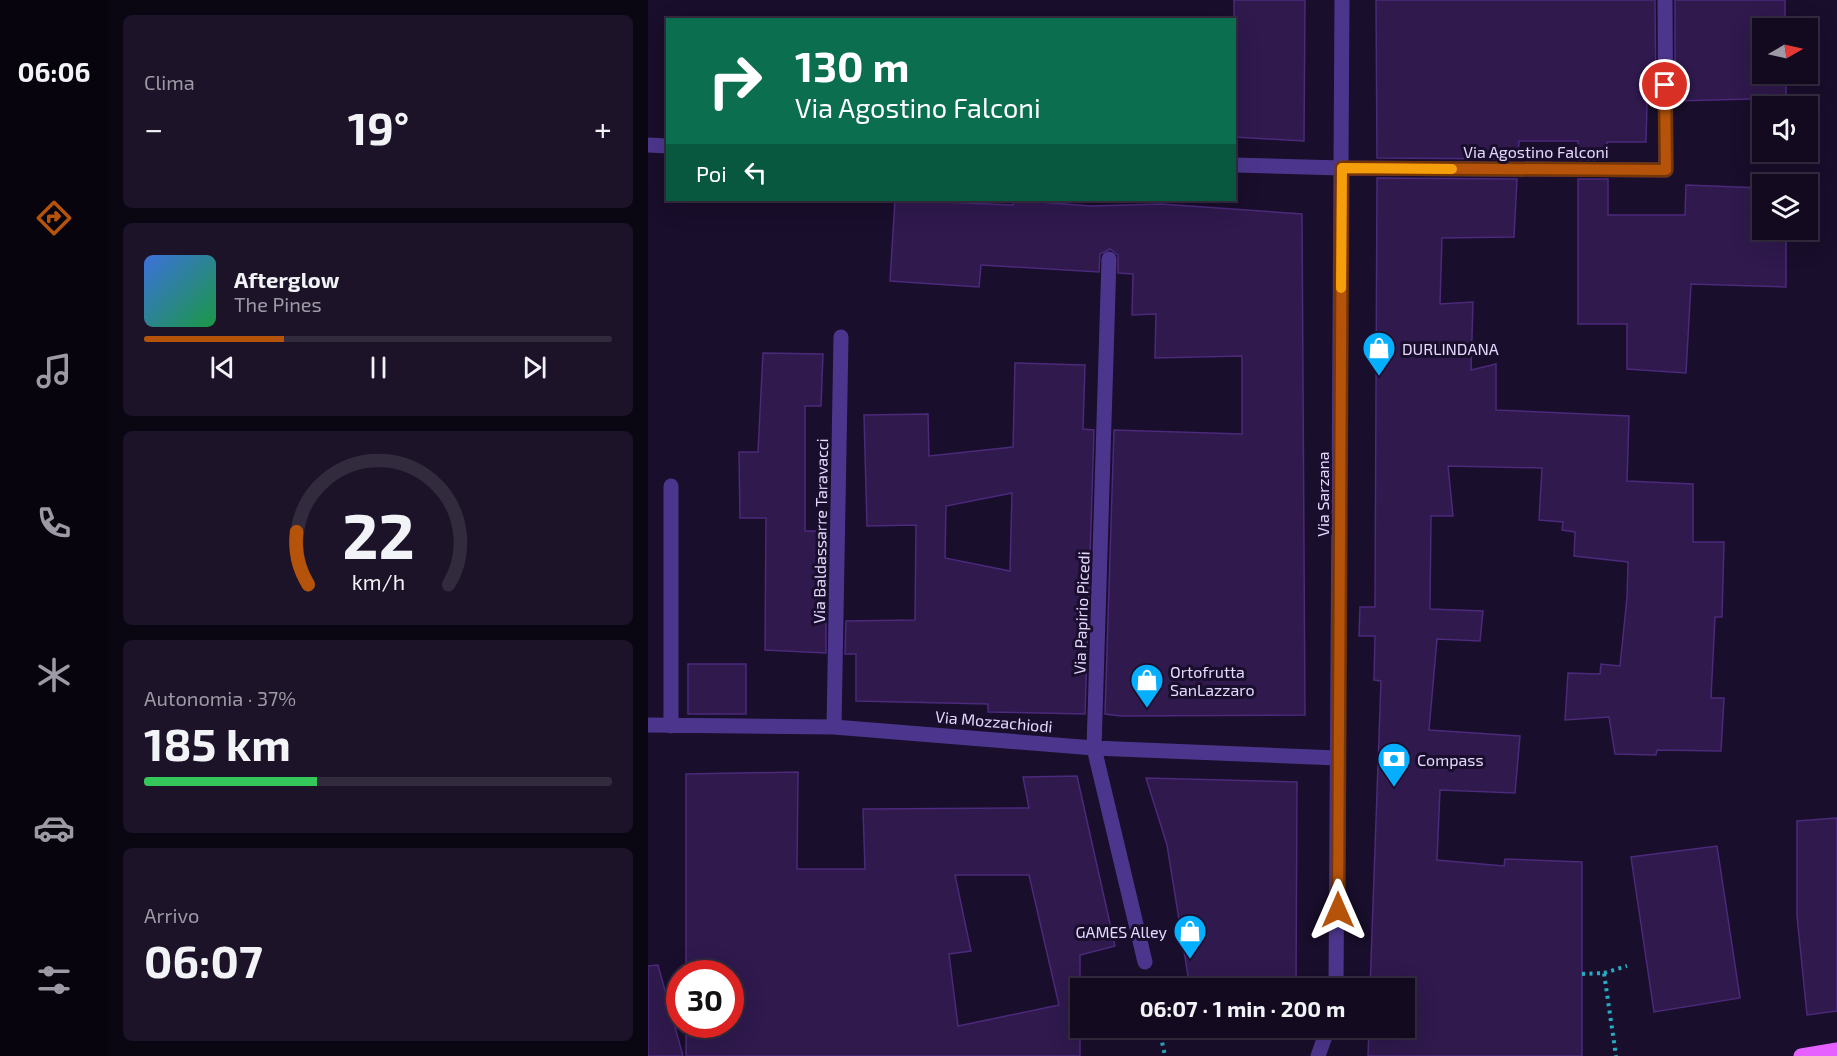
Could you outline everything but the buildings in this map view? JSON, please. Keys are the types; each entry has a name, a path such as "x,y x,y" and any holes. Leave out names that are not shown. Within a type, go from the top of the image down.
{"main road":[{"path":"1801,1056 1837,1050"}],"street":[{"name":"Via Sarzana","path":"1336,978 1342,0"},
{"name":"Via Agostino Falconi","path":"1236,165 1666,170 1665,0"},
{"path":"648,145 666,146"},
{"name":"Via Papirio Picedi","path":"1109,259 1095,748 1145,962"},
{"name":"Via Baldassarre Taravacci","path":"834,727 841,337"},
{"path":"671,486 671,726"},
{"name":"Via Mozzachiodi","path":"648,725 834,727 1095,748 1338,758"},
{"path":"1318,1056 1324,1038"}],"path":[{"path":"1582,975 1604,973 1627,966"},
{"path":"1604,973 1616,1056"},
{"path":"1161,1038 1165,1056"}],"slow traffic":[{"path":"1341,288 1342,168 1452,169"}],"place":[{"name":"DURLINDANA","path":"1379,377"},
{"name":"Ortofrutta SanLazzaro","path":"1147,709"},
{"name":"Compass","path":"1394,788"},
{"name":"GAMES Alley","path":"1190,960"}],"route":[{"path":"1338,910 1342,168 1666,170 1665,85"}]}
